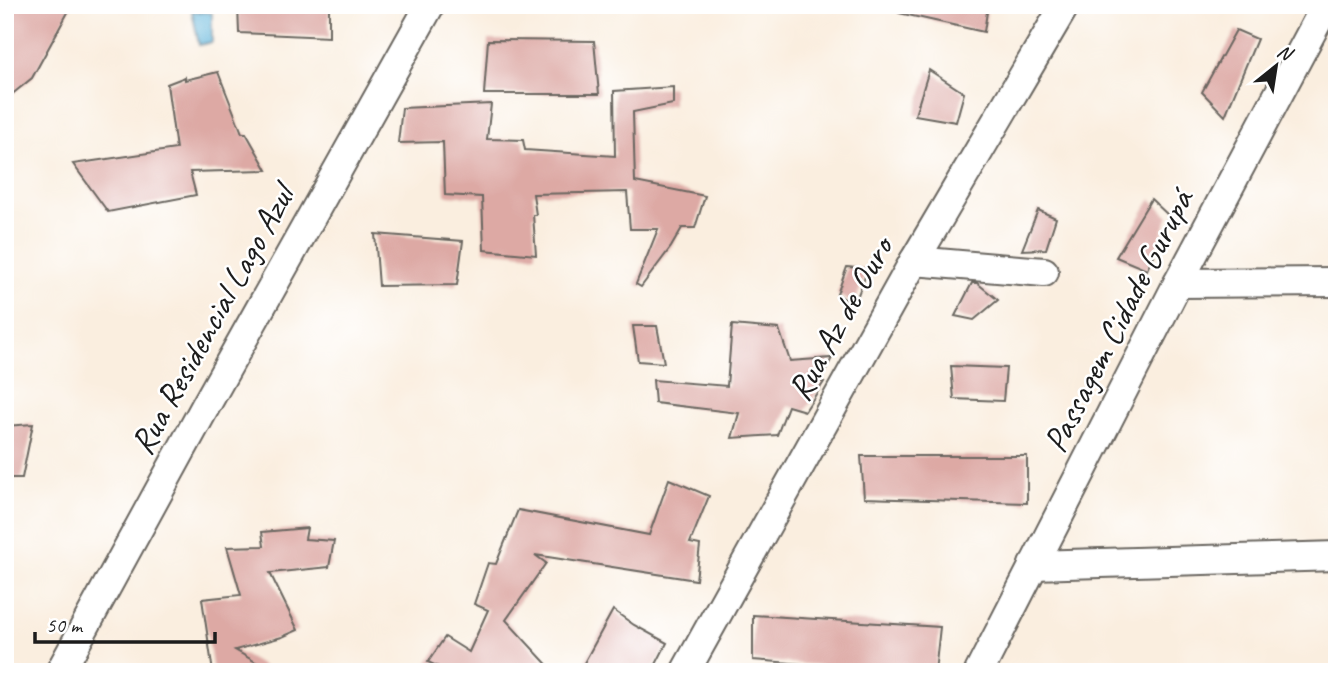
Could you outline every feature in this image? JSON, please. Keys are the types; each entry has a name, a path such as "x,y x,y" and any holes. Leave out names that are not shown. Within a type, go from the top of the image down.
{"street":[{"name":"Rua Residencial Lago Azul","path":"60,672 430,5"},
{"name":"Rua Az de Ouro","path":"685,672 914,261 1065,5"},
{"name":"Passagem Cidade Gurupá","path":"979,672 1178,283 1326,5"},
{"path":"914,261 1044,272"},
{"path":"1178,283 1337,282"},
{"path":"1033,565 1337,556"}],"water":[{"path":"192,11 212,13 212,42 199,45"}],"building":[{"path":"9,5 72,5 32,78 5,100 5,12"},
{"path":"238,5 329,5 329,37 239,33"},
{"path":"900,5 988,5 984,32 899,13"},
{"path":"1236,30 1257,39 1225,116 1202,92"},
{"path":"488,40 594,41 599,94 484,94"},
{"path":"929,70 964,93 956,122 915,115"},
{"path":"218,72 242,133 246,133 267,170 190,172 196,195 108,212 73,164 176,149 167,84 185,77 185,80"},
{"path":"673,87 673,104 633,112 635,182 705,196 695,228 682,228 641,287 636,284 658,229 630,229 627,192 533,194 536,255 484,250 482,197 445,195 443,142 398,143 402,108 491,104 487,139 523,140 525,150 615,156 614,91"},
{"path":"1151,199 1169,216 1147,270 1116,257"},
{"path":"1038,210 1056,218 1046,249 1022,250"},
{"path":"375,234 463,241 457,285 379,286"},
{"path":"847,267 868,269 854,305 837,294"},
{"path":"972,283 977,283 998,300 974,320 955,316"},
{"path":"732,325 779,329 790,361 832,358 820,381 824,382 805,411 788,406 777,435 732,438 739,413 655,403 653,380 727,386"},
{"path":"633,326 657,326 664,363 638,361"},
{"path":"951,366 1006,368 1003,401 954,399"},
{"path":"33,424 22,478 5,478 5,426"},
{"path":"861,456 1027,456 1027,503 864,498"},
{"path":"669,479 709,496 690,543 700,545 696,580 535,555 546,563 506,620 554,672 449,672 428,662 445,637 469,652 488,610 474,604 488,563 496,564 518,510 649,535"},
{"path":"307,528 305,539 334,541 329,567 270,573 298,630 235,650 273,672 213,672 202,599 241,595 227,547 264,546 262,532"},
{"path":"613,610 667,643 652,672 579,672"},
{"path":"753,615 940,627 935,672 901,672 753,660"}]}
